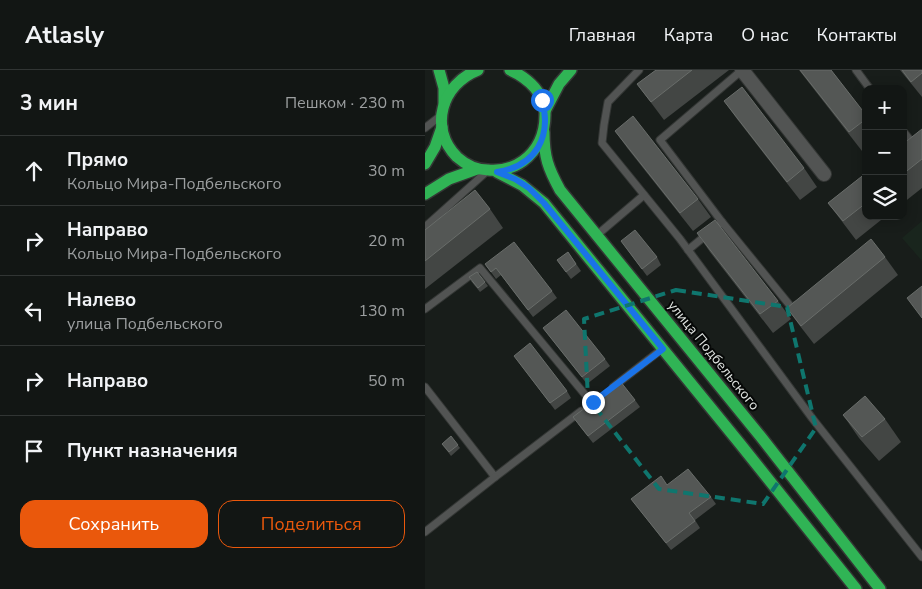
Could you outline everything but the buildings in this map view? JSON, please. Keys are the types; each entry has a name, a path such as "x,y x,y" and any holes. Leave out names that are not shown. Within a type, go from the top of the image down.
{"main road":[{"path":"439,70 444,88 443,115 445,138 458,158 468,165 515,179 529,188 544,203 856,589"},
{"path":"425,164 437,143 449,93 465,76 478,70"},
{"path":"510,70 520,74 537,90 545,111"},
{"path":"545,111 555,89 571,70"},
{"name":"улица Подбельского","path":"545,111 545,158 549,172 560,190 761,437 880,589"},
{"path":"425,194 455,175 508,170 518,166 535,152 541,143 544,132"}],"street":[{"path":"742,70 824,174"}],"lane":[{"path":"639,70 608,102 603,125 602,143 688,250 812,418 922,557"},
{"path":"742,70 660,140 722,222 792,308 799,302"},
{"path":"856,70 867,85"},
{"path":"425,128 443,115"},
{"path":"907,135 920,148 911,155"},
{"path":"425,227 487,171"},
{"path":"597,236 644,195"},
{"path":"688,250 722,222"},
{"path":"425,309 480,268 593,402"},
{"path":"606,392 663,349"},
{"path":"425,387 495,477"},
{"path":"425,532 599,398"}],"highlighted area":[{"path":"676,290 787,307 816,428 763,504 659,489 588,398 584,319"}],"shaded area":[{"path":"922,221 922,261 902,238"}],"traffic: fast":[{"path":"439,70 444,88 444,104"},
{"path":"478,70 455,85 443,108 441,120 448,146 457,157 468,165 484,170 502,170 519,164 533,152 540,141 544,128 545,107 539,94 523,77 510,70"},
{"path":"545,111 559,84 571,70"},
{"path":"425,164 435,147 442,127"},
{"path":"544,132 547,162 560,190 761,437 880,589"},
{"path":"425,194 449,179 477,169"},
{"path":"497,172 522,185 544,203 856,589"}],"route":[{"path":"542,100 546,122 541,143 535,152 518,166 497,172 515,179 529,188 544,203 663,349 593,402"}]}
